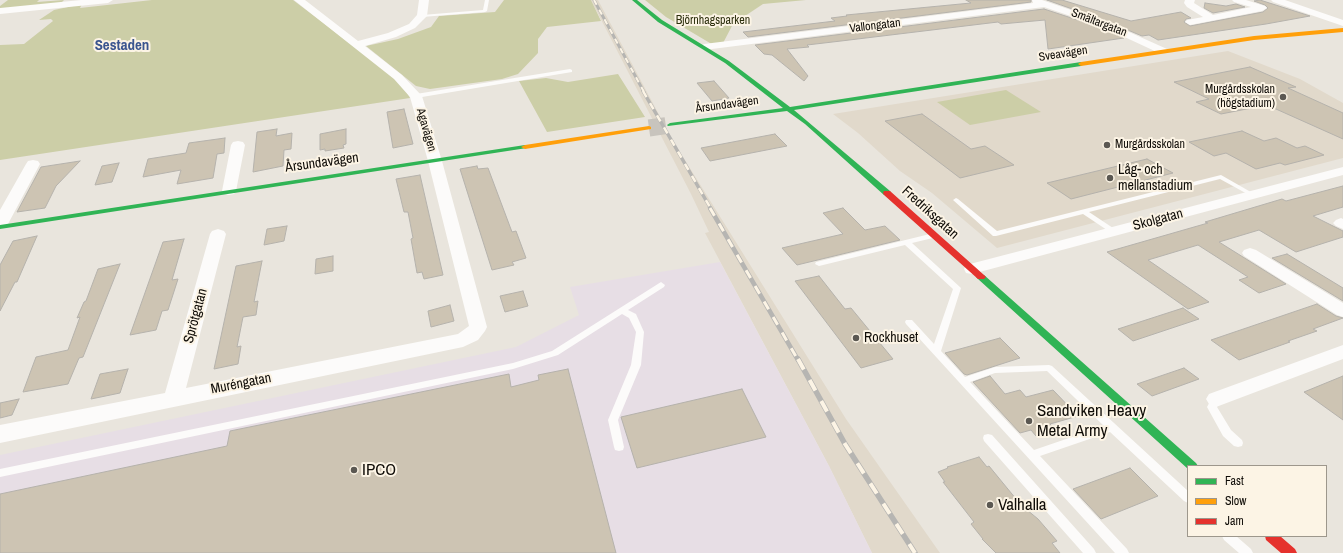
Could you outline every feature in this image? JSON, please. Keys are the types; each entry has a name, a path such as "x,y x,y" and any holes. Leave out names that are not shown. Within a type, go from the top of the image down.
{"main road":[{"name":"Fredriksgatan","path":"634,0 640,7 660,21 704,47 736,69 788,109 858,167 1191,465"},
{"name":"Sveavägen","path":"788,109 1254,38 1343,30"},
{"name":"Årsundavägen","path":"670,125 788,109"},
{"name":"Årsundavägen","path":"0,226 649,128"},
{"path":"1272,537 1290,553"}],"street":[{"path":"0,11 108,0"},
{"name":"Agavägen","path":"298,0 398,77 416,96 435,161 478,327"},
{"path":"356,45 399,32 415,23 422,16 424,0"},
{"name":"Smältargatan","path":"1034,0 1106,25 1163,51"},
{"path":"1190,0 1190,5 1212,18"},
{"path":"1190,22 1262,8 1237,0"},
{"path":"1276,0 1343,23"},
{"name":"Vallongatan","path":"704,47 1045,4"},
{"path":"229,191 238,145"},
{"path":"0,226 33,164"},
{"name":"Skolgatan","path":"972,270 1343,171"},
{"name":"Sprötgatan","path":"174,398 218,234"},
{"path":"1250,253 1343,311"},
{"name":"Muréngatan","path":"0,434 463,340 471,335 478,327"},
{"path":"1216,399 1343,352"}],"lane":[{"path":"422,16 485,11 487,0"},
{"path":"416,96 570,71"},
{"path":"956,200 996,234 1220,177 1253,195"},
{"path":"1084,212 1113,232"},
{"path":"819,264 934,235"},
{"path":"908,242 956,288 936,352"},
{"path":"0,473 513,366 555,353 661,285"},
{"path":"619,447 613,420 636,365 640,332 633,316 622,310"},
{"path":"909,322 1123,553"},
{"path":"963,381 995,370 1049,368 1187,497"},
{"path":"1216,399 1212,407 1227,433 1238,443"},
{"path":"1032,455 1112,427"},
{"path":"988,438 1090,553"},
{"path":"1229,537 1247,553"}],"shaded area":[{"path":"591,0 598,0 673,141 846,419 940,553 872,553 829,466 705,233 709,232 691,194"},
{"name":"Murgårdsskolan","path":"1228,51 1300,79 1343,103 1343,158 997,248 932,193 900,171 858,133 833,114"},
{"path":"720,262 829,466 872,553 0,553 0,455 516,347 579,315 570,287"}],"green space":[{"path":"8,0 39,0 37,2 64,0 61,3 0,9 0,6"},
{"path":"152,0 293,0 384,69 404,87 410,98 0,160 0,45 24,44 53,21 51,19 39,20 54,10 82,4 80,8"},
{"path":"504,0 591,0 601,21 547,27 538,39 538,53 518,74 502,79 430,89 416,86 366,46 398,39 431,27 439,16 495,12"},
{"name":"Björnhagsparken","path":"645,0 806,0 763,4 733,24 722,45 715,46 666,17"},
{"path":"618,74 645,117 547,132 519,81 546,78 568,82"},
{"path":"1006,90 1041,112 970,125 937,102"}],"building":[{"path":"966,0 1031,0 1031,2 748,37 743,32 835,21 831,18 847,16 846,15 971,3"},
{"path":"1047,0 1062,0 1131,21 1181,12 1191,18 1186,19 1184,22 1190,26 1263,12 1268,8 1265,5 1254,1 1260,0 1310,16 1158,40 1149,35 1142,36 1109,22"},
{"path":"1205,3 1226,6 1236,4 1245,7 1213,13 1204,8"},
{"path":"1044,9 1102,28 1124,38 1048,49 1045,20 1001,24 998,22 807,45 809,47 787,49 808,76 804,81 772,55 764,54 755,45"},
{"name":"Murgårdsskolan (högstadium)","path":"1250,67 1296,87 1288,88 1343,113 1343,139 1267,105 1221,114 1196,102 1209,99 1174,82"},
{"path":"714,81 729,98 712,101 697,83"},
{"path":"404,109 413,144 393,148 387,112"},
{"path":"922,114 971,149 985,146 1014,165 960,178 885,121"},
{"path":"277,129 276,136 292,133 291,149 284,150 283,166 253,172 257,132"},
{"path":"346,129 346,144 343,145 344,148 325,151 325,149 320,150 320,134"},
{"path":"1242,131 1264,141 1276,138 1297,148 1305,146 1324,155 1285,165 1280,163 1256,169 1226,153 1214,156 1189,142"},
{"path":"775,134 787,146 710,161 701,148"},
{"path":"225,138 224,153 217,154 213,178 177,184 181,170 143,177 148,159 186,153 189,143"},
{"name":"Låg- och mellanstadium","path":"1147,159 1173,173 1071,199 1047,183"},
{"path":"80,161 56,186 45,208 17,212 41,167"},
{"path":"119,163 112,182 95,185 102,166"},
{"path":"477,166 478,169 488,168 512,232 516,231 526,258 512,262 514,265 492,270 460,169"},
{"path":"420,175 443,275 424,279 422,272 417,273 408,212 404,212 396,179"},
{"path":"1343,186 1343,207 1313,216 1343,231 1343,237 1296,252 1259,230 1219,242 1286,284 1259,293 1239,280 1248,277 1198,245 1148,260 1209,302 1188,309 1107,252 1208,223 1205,222 1282,199 1286,201"},
{"path":"843,208 865,230 885,226 900,240 797,265 782,248 843,234 823,213"},
{"path":"287,226 284,241 264,245 267,229"},
{"path":"37,236 17,282 15,282 0,311 0,265 13,241"},
{"path":"184,239 172,280 178,279 168,310 162,311 156,330 130,335 163,242"},
{"path":"1287,254 1343,288 1343,301 1272,258"},
{"path":"333,256 333,271 315,274 316,259"},
{"path":"262,261 254,302 258,301 256,315 243,317 237,347 241,346 238,364 214,369 236,266"},
{"path":"120,264 83,357 79,358 68,384 23,392 36,357 68,350 80,317 77,318 84,302 86,301 98,269"},
{"name":"Rockhuset","path":"819,276 845,309 851,308 893,359 861,368 795,281"},
{"path":"523,291 528,306 505,312 500,296"},
{"path":"1317,304 1336,316 1343,318 1313,329 1317,331 1288,341 1290,342 1239,360 1211,340"},
{"path":"450,305 454,321 431,327 428,311"},
{"path":"1183,308 1199,319 1133,341 1118,329"},
{"path":"1000,338 1020,358 967,375 964,374 945,353"},
{"path":"1184,368 1199,379 1152,396 1137,384"},
{"path":"128,369 120,393 91,399 100,374"},
{"name":"IPCO","path":"568,369 616,553 0,553 0,494 227,446 230,431 509,374 511,387 539,380 538,375"},
{"path":"990,376 1005,394 1020,390 1026,397 1053,390 1078,416 1050,424 1056,430 1036,436 1031,430 1020,433 973,382"},
{"path":"1343,376 1343,420 1304,392"},
{"path":"742,389 766,437 637,468 621,417"},
{"path":"19,399 12,415 0,418 0,403"},
{"name":"Valhalla","path":"979,457 987,467 989,466 1021,505 1038,519 1057,541 1052,543 1060,553 996,553 982,539 971,524 974,522 943,482 945,482 938,472 948,468 947,467"},
{"path":"1130,468 1158,496 1101,519 1073,489"}],"tunnel":[{"path":"649,128 670,125"}],"railway":[{"path":"594,0 644,92"},
{"path":"643,91 711,209"},
{"path":"710,208 798,360"},
{"path":"798,359 845,444 915,553"}],"traffic: fast":[{"path":"634,0 660,21 727,62 807,123 887,193"},
{"path":"670,125 823,104 1081,64"},
{"path":"0,227 525,147"},
{"path":"981,277 1191,465"}],"traffic: slow":[{"path":"1081,64 1254,38 1343,30"},
{"path":"525,147 649,128"}],"traffic: jam":[{"path":"887,193 981,277"},
{"path":"1272,537 1290,553"}],"place":[{"name":"Murgårdsskolan (högstadium)","path":"1283,97"},
{"name":"Murgårdsskolan","path":"1107,145"},
{"name":"Låg- och mellanstadium","path":"1110,178"},
{"name":"Rockhuset","path":"856,338"},
{"name":"Sandviken Heavy Metal Army","path":"1029,421"},
{"name":"IPCO","path":"354,470"},
{"name":"Valhalla","path":"990,505"}],"district":[{"name":"Sestaden","path":"122,46"}]}
